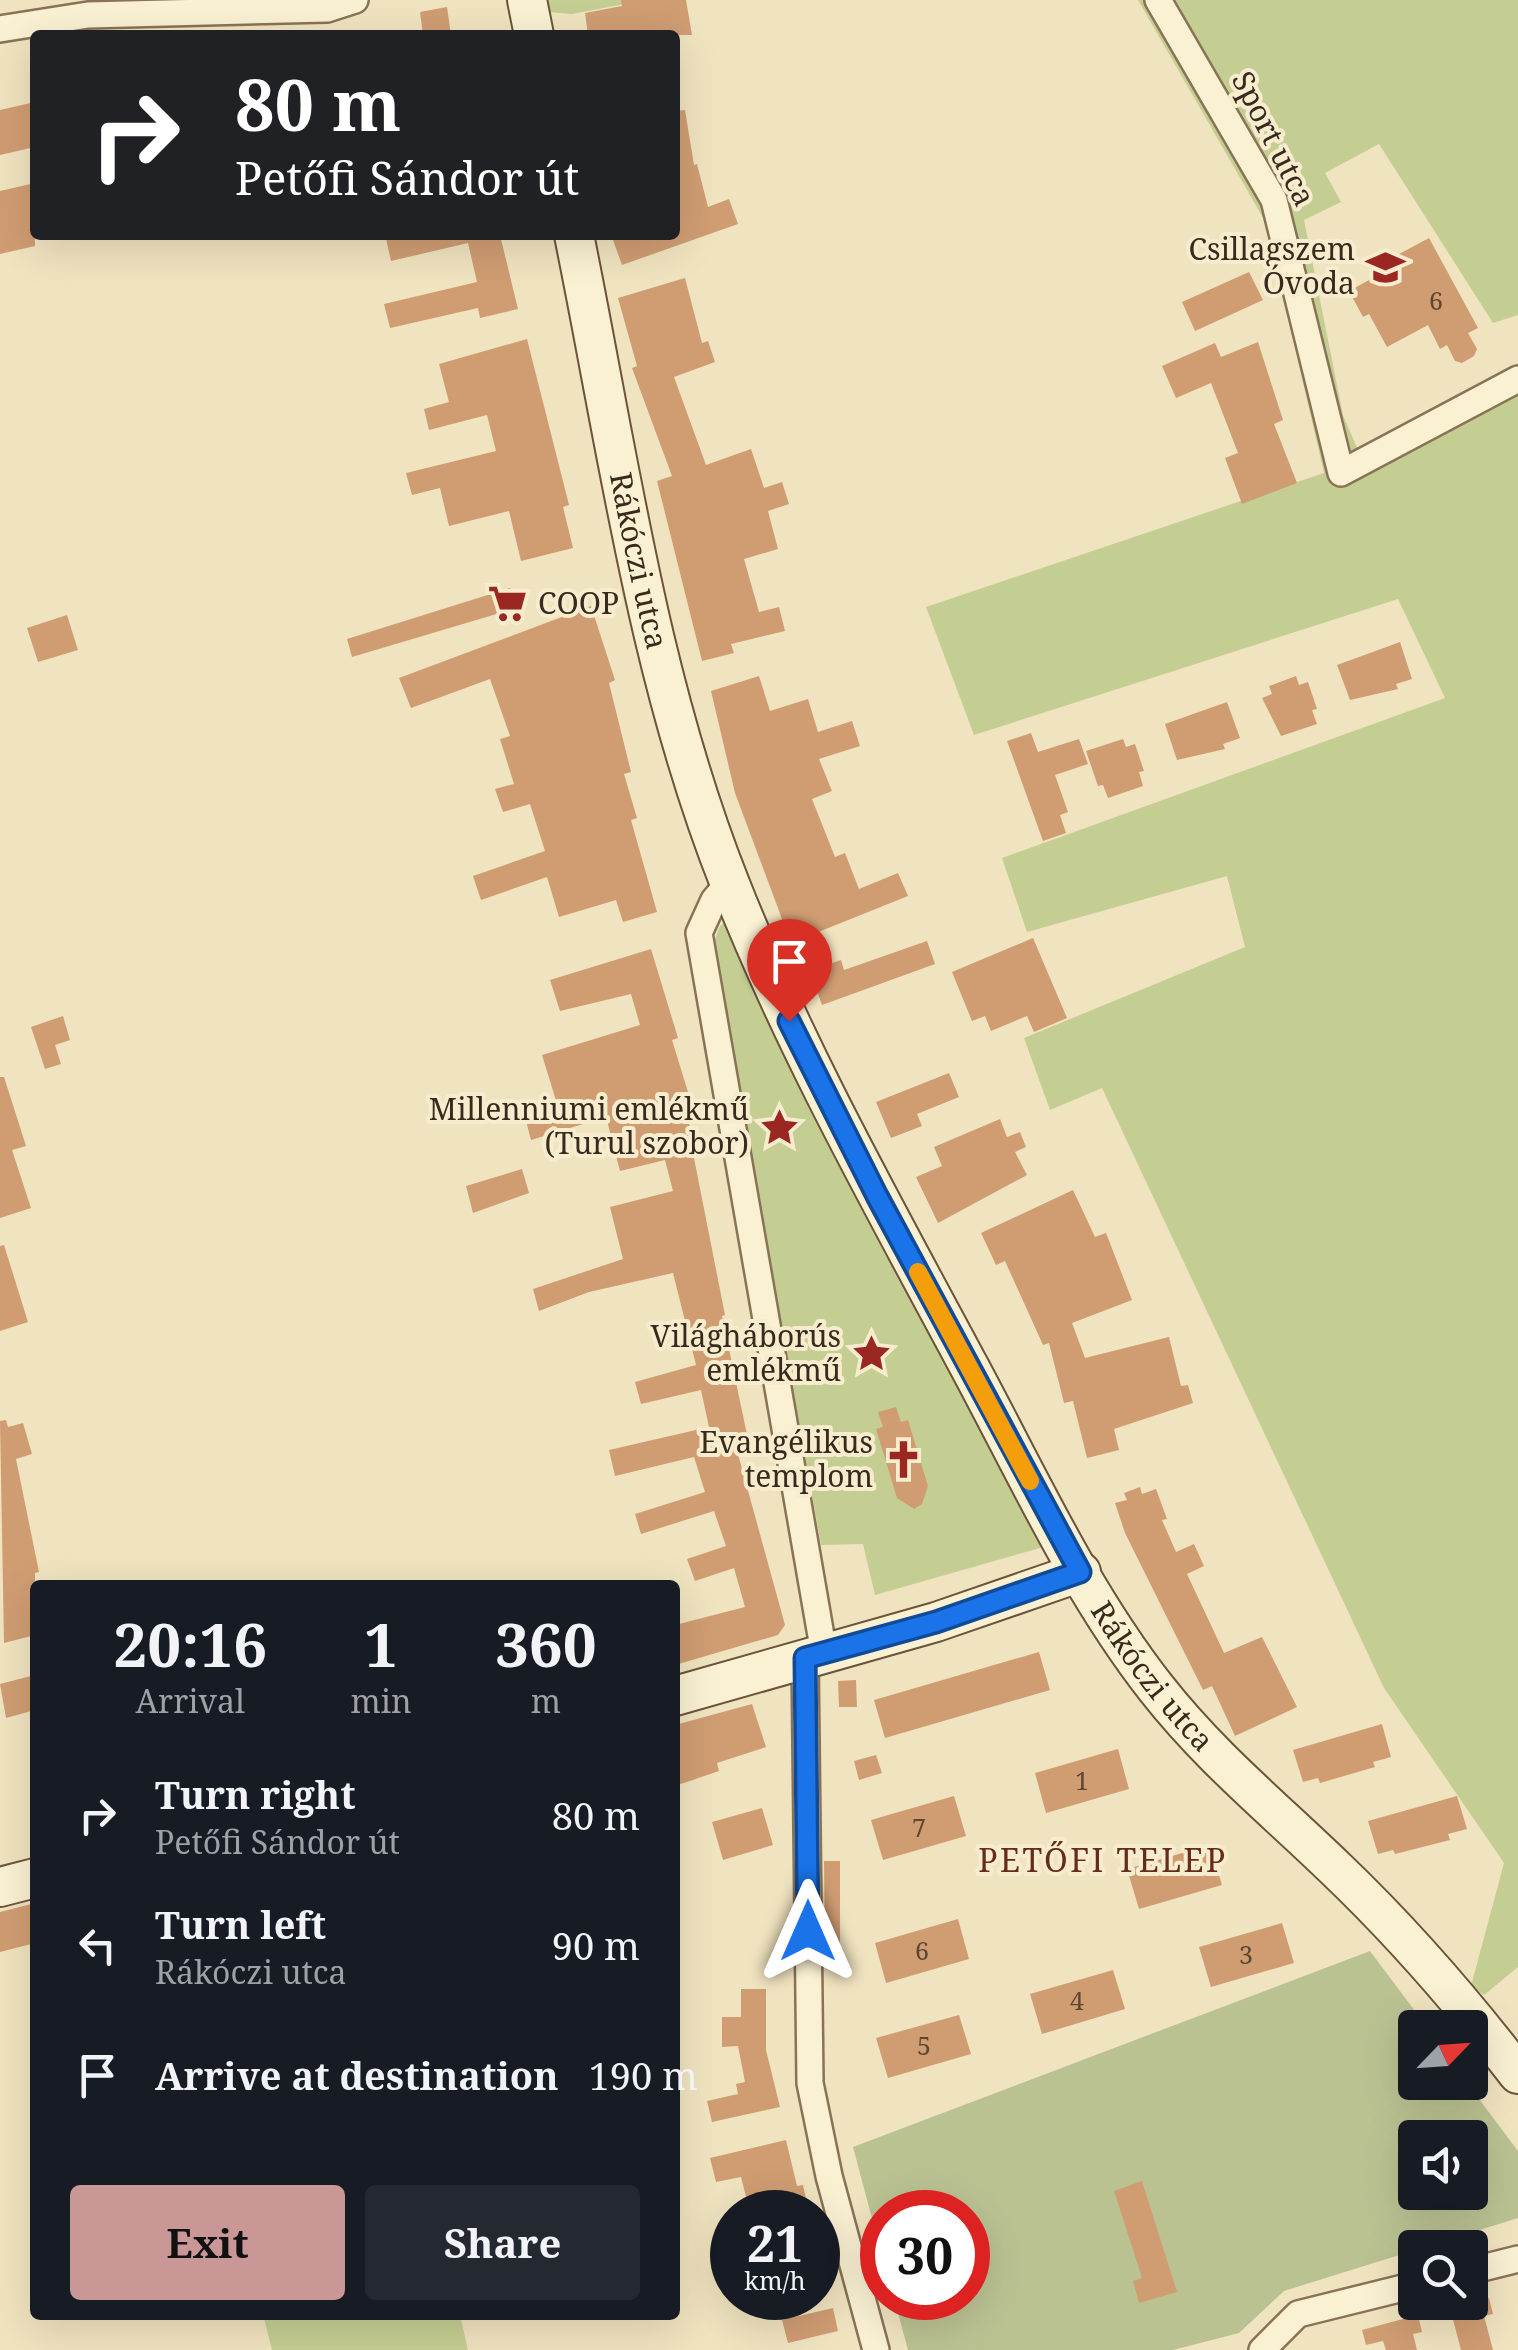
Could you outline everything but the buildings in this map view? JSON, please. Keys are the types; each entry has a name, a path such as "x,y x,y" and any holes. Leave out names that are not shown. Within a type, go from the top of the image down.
{"main road":[{"path":"527,0 533,30"},
{"name":"Rákóczi utca","path":"575,240 649,609 693,778 729,882 789,1021 877,1196 1080,1572 1126,1648 1216,1760 1335,1867 1423,1958 1518,2074"},
{"path":"680,1695 936,1622 1080,1572"}],"street":[{"path":"0,29 88,15 327,8 355,0"},
{"name":"Sport utca","path":"1158,0 1274,200 1341,474 1518,379"},
{"path":"729,882 714,900 698,934 815,1655 810,2082 829,2176 876,2350"},
{"path":"1488,2266 1518,2259"},
{"path":"1272,2346 1298,2314 1398,2289"}],"green space":[{"path":"546,0 646,0 572,14 548,12"},
{"path":"1138,0 1518,0 1518,315 1493,323 1379,144 1325,173 1341,202 1304,220 1343,415 1358,450 1518,364 1518,1967 1484,1995 1471,1986 1504,1863 1384,1688 1102,1088 1050,1110 1024,1038 1245,947 1227,876 1027,932 1002,858 1445,698 1398,599 974,735 926,607 1324,473 1266,223"},
{"path":"729,920 1047,1546 875,1595 863,1544 821,1545 713,945 720,926"},
{"path":"1370,1951 1414,2010 1398,2010 1398,2100 1480,2100 1518,2151 1518,2218 1480,2230 1398,2230 1398,2255 1284,2291 1239,2333 1173,2350 908,2350 900,2320 990,2320 990,2190 864,2190 853,2147"},
{"path":"264,2320 461,2320 468,2350 272,2350"}],"slow traffic":[{"path":"918,1272 1030,1481"}],"place":[{"name":"Csillagszem Óvoda","path":"1385,267"},
{"name":"COOP","path":"508,604"},
{"name":"Millenniumi emlékmű (Turul szobor)","path":"779,1127"},
{"name":"Világháborús emlékmű","path":"871,1354"},
{"name":"Evangélikus templom","path":"903,1460"}],"district":[{"name":"PETŐFI TELEP","path":"1103,1861"}],"route":[{"path":"789,1021 877,1196 1080,1572 1058,1583 936,1622 805,1658 808,1931"}]}
